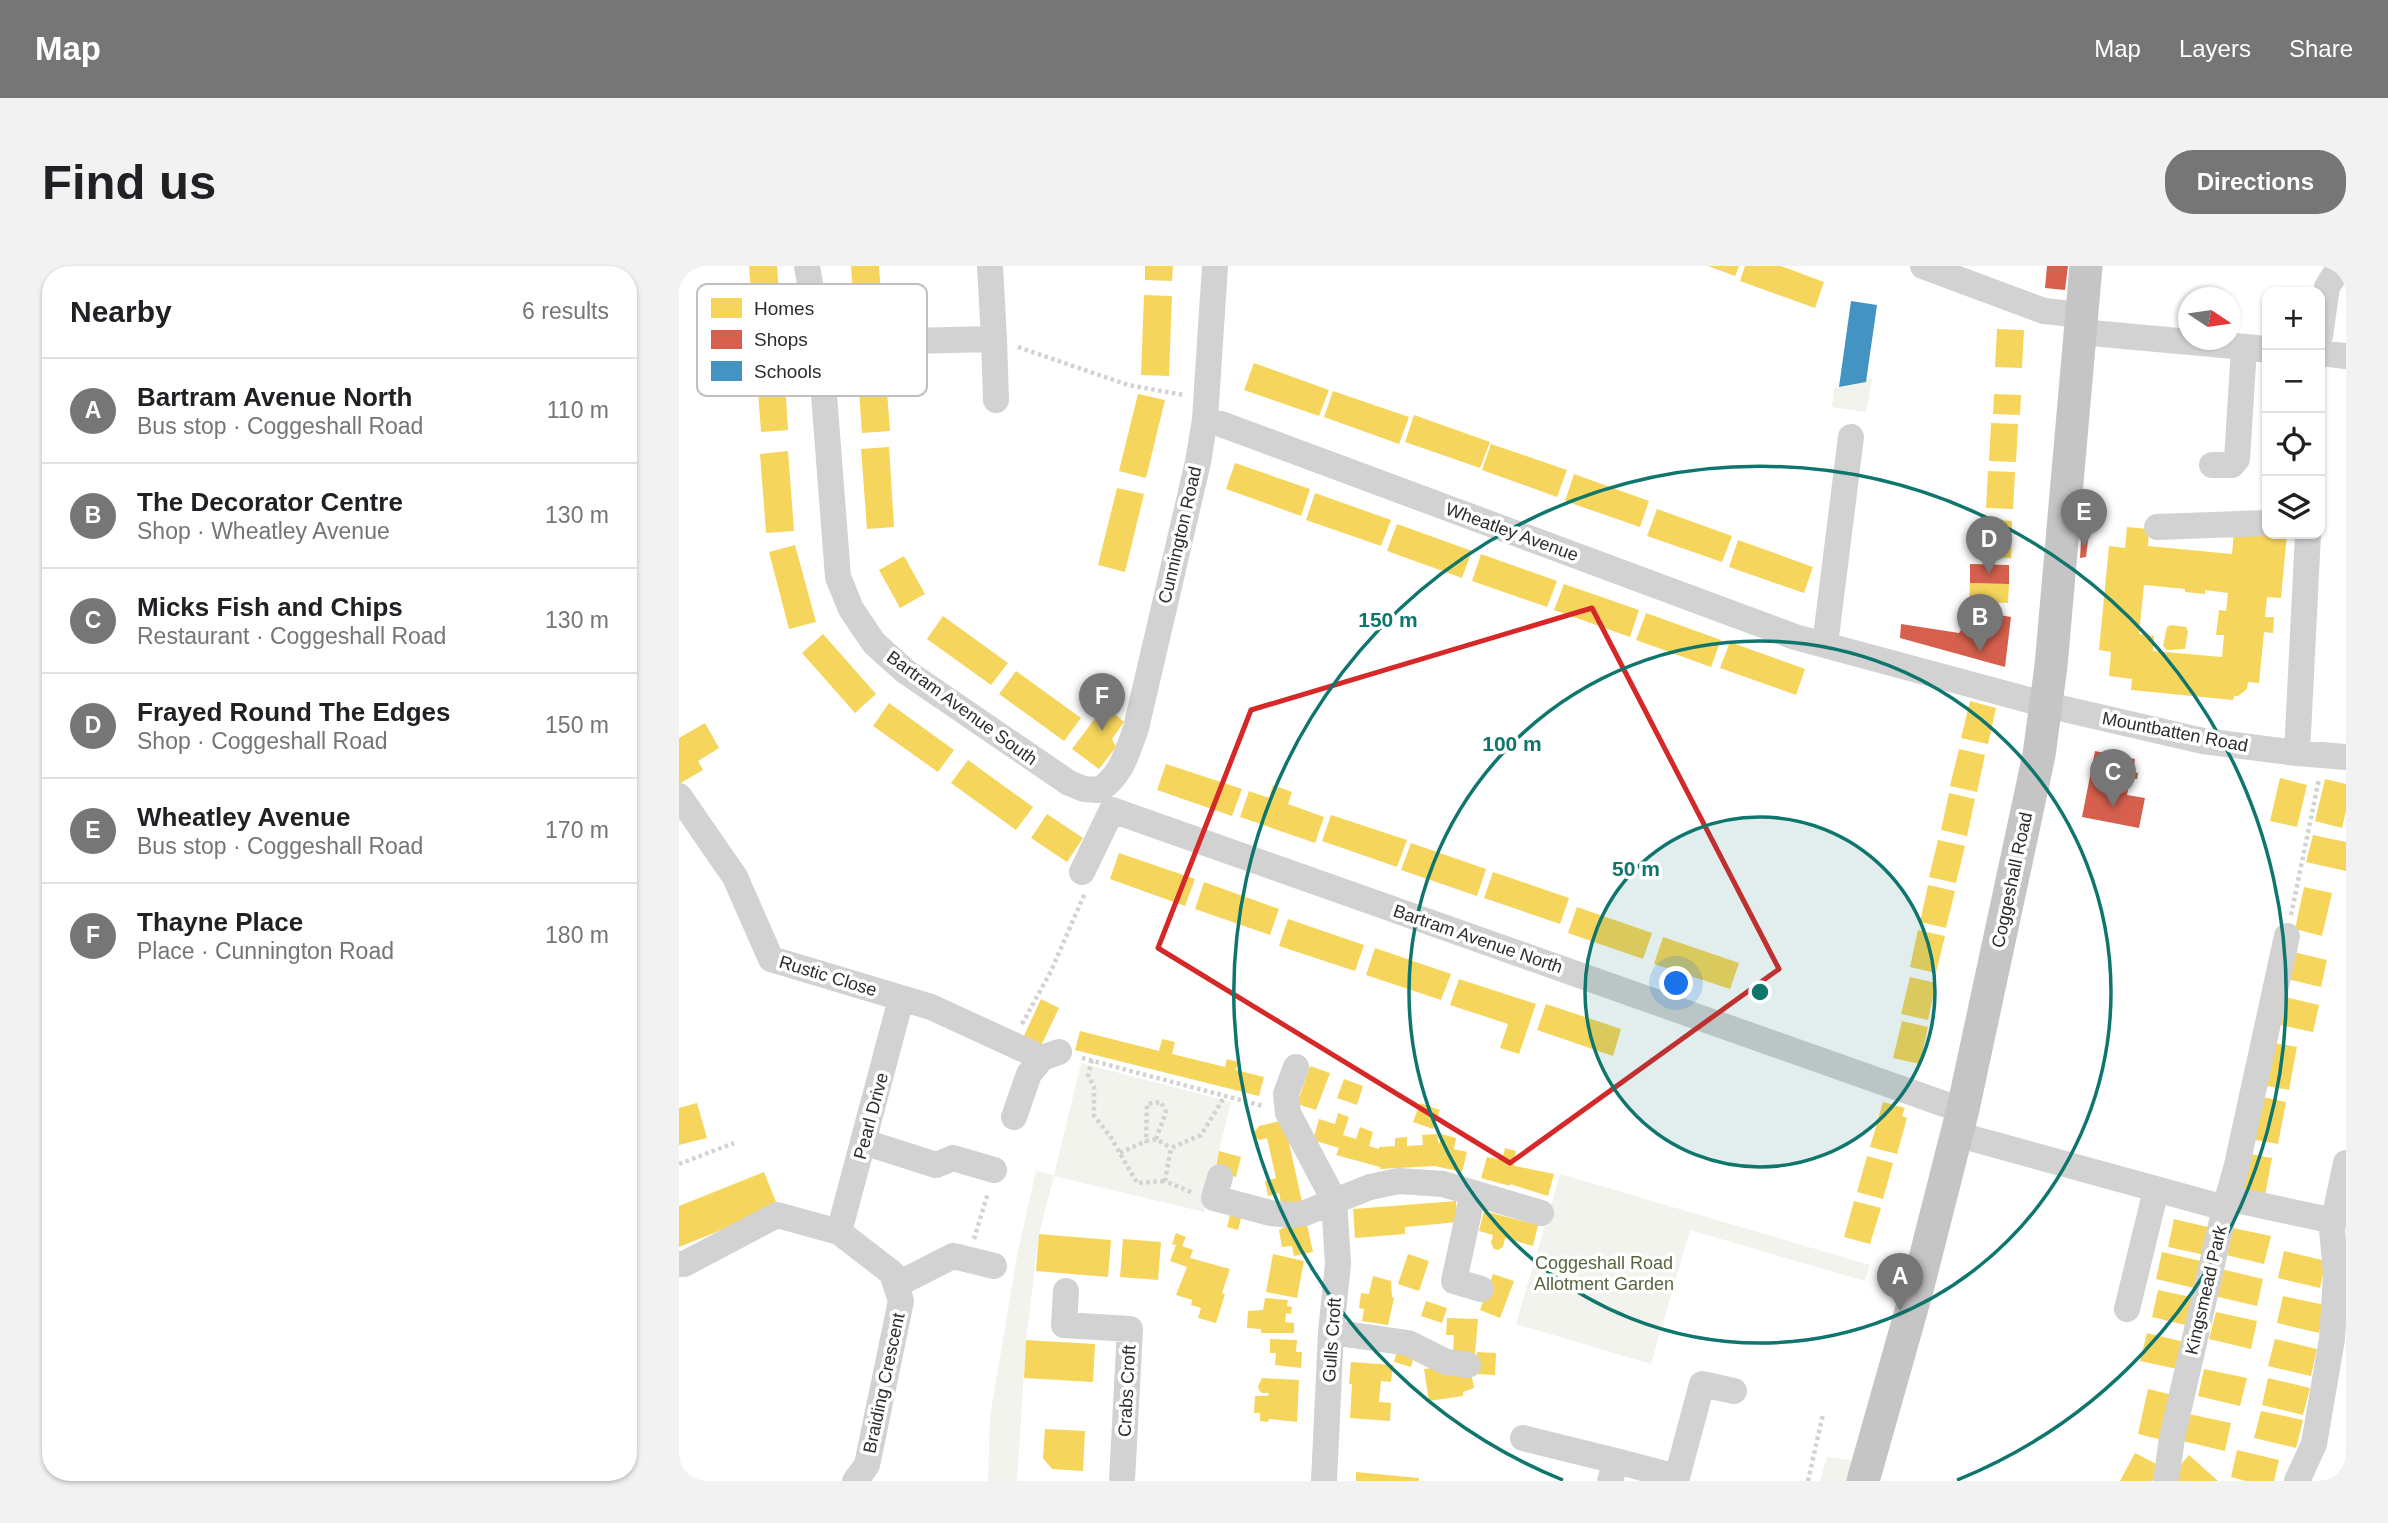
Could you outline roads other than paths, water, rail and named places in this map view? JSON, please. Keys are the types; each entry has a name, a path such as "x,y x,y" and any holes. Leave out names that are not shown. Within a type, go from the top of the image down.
{"main road":[{"name":"Coggeshall Road","path":"1863,1481 1917,1290 1960,1122 2039,755 2047,705 2087,266"}],"street":[{"name":"Bartram Avenue South","path":"807,266 810,284"},
{"path":"990,266 996,400"},
{"name":"Cunnington Road","path":"1086,878 1105,800 1112,782 1123,766 1136,728 1198,462 1207,400 1215,266"},
{"path":"1923,266 2081,324 2256,349 2237,459 2232,465 2213,465"},
{"path":"2325,301 2327,287 2340,266"},
{"path":"927,341 994,339"},
{"path":"2325,354 2346,356"},
{"name":"Bartram Avenue South","path":"824,396 838,577 851,609 874,643 905,671 1069,783 1105,800"},
{"name":"Wheatley Avenue","path":"1221,424 1782,632 2047,705"},
{"path":"1825,645 1851,438"},
{"path":"2157,527 2262,523"},
{"path":"2297,753 2308,539"},
{"name":"Mountbatten Road","path":"2047,705 2203,741 2335,756"},
{"name":"Rustic Close","path":"679,796 735,877 771,959 931,1007 1012,1043 1050,1055 1029,1074 1014,1117"},
{"name":"Bartram Avenue North","path":"1105,800 1947,1105 1960,1122"},
{"path":"2287,936 2237,1165 2226,1203 2334,1222"},
{"name":"Pearl Drive","path":"839,1232 901,999"},
{"name":"Gulls Croft","path":"1296,1067 1286,1094 1288,1113 1334,1200 1338,1264 1331,1332 1324,1481"},
{"name":"Kingsmead Park","path":"1960,1122 2156,1190 2226,1203 2172,1438 2165,1481"},
{"path":"864,1142 936,1165 953,1158 995,1170"},
{"path":"2297,1481 2314,1444 2332,1339 2336,1275 2332,1229 2346,1163"},
{"path":"1220,1177 1214,1198 1270,1213 1305,1213 1370,1187 1399,1181 1443,1184 1541,1213"},
{"path":"2127,1309 2156,1190"},
{"path":"1473,1193 1454,1281 1481,1289"},
{"path":"679,1264 684,1264 777,1215 839,1232 892,1273 896,1285 953,1256 994,1266"},
{"name":"Braiding Crescent","path":"855,1481 867,1465 901,1301 896,1285"},
{"name":"Crabs Croft","path":"1066,1291 1064,1325 1130,1329 1122,1481"},
{"path":"1331,1332 1408,1343 1446,1363 1468,1365"},
{"path":"1523,1438 1613,1471 1676,1479 1702,1384 1734,1391"}],"place":[{"name":"Wheatley Avenue","path":"2084,547"},
{"name":"Frayed Round The Edges","path":"1989,574"},
{"name":"The Decorator Centre","path":"1980,652"},
{"name":"Thayne Place","path":"1102,731"},
{"name":"Micks Fish and Chips","path":"2113,807"},
{"name":"Bartram Avenue North","path":"1900,1311"}],"park label":[{"name":"Coggeshall Road Allotment Garden","path":"1604,1273"}]}
